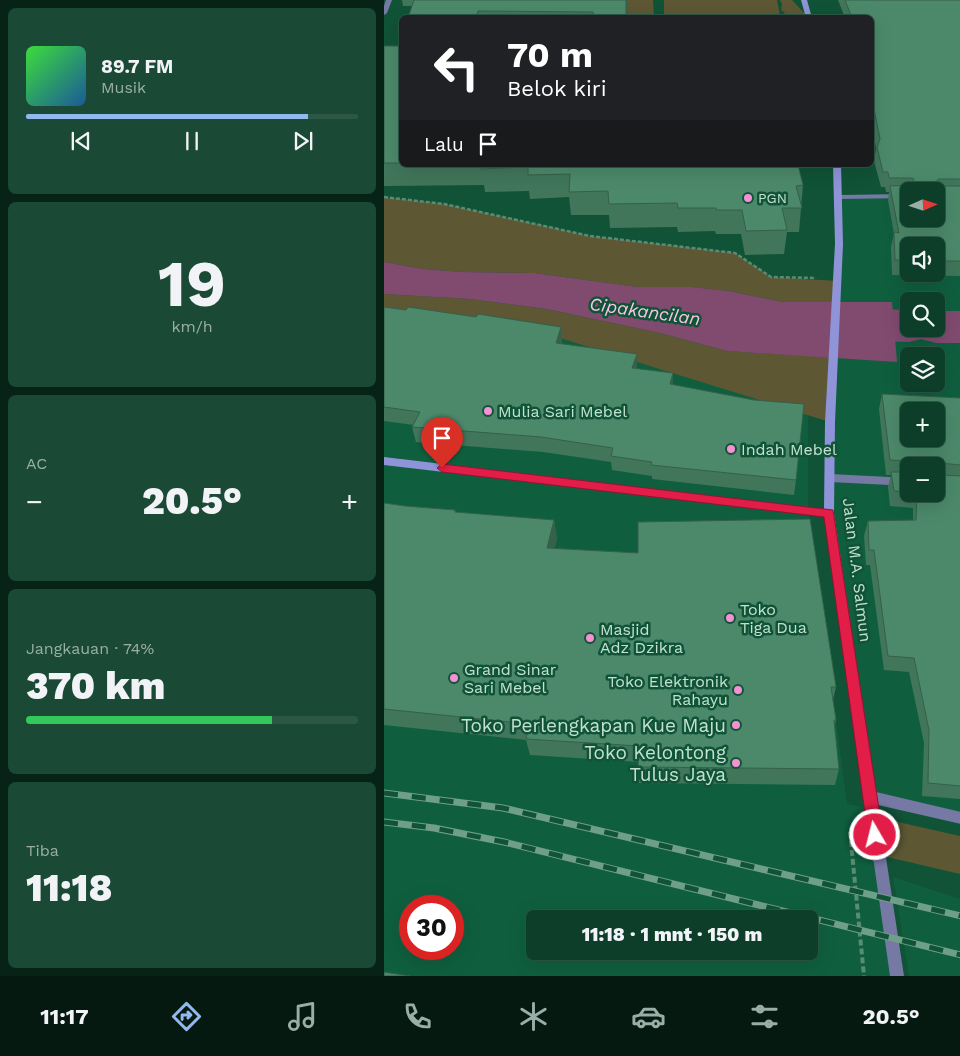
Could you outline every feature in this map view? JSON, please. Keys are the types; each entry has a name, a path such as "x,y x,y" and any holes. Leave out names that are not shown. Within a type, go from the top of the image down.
{"street":[{"path":"384,13 389,0"},
{"path":"804,0 808,15"},
{"name":"Jalan M.A. Salmun","path":"837,167 839,244 830,422 829,513 896,976"},
{"path":"839,197 900,196"},
{"path":"384,461 829,513"},
{"path":"830,478 900,482"},
{"path":"870,797 960,818"}],"path":[{"path":"384,197 444,204 590,236 735,253 771,277 838,281"}],"shaded area":[{"path":"573,0 653,0 654,15 500,15"},
{"path":"664,0 777,0 780,15 664,15"},
{"path":"780,0 792,0 806,15 780,15 785,13 781,10 782,4"},
{"path":"384,197 444,204 590,236 735,253 771,277 838,281 837,303 783,302 729,291 692,287 638,287 534,273 462,272 423,269 384,262"},
{"path":"839,197 900,197 900,228 945,228 945,211 960,197 960,819 870,797 829,513"},
{"path":"384,294 470,299 547,309 660,333 727,351 833,357 830,422 537,331 384,323"},
{"path":"384,323 537,331 808,415 808,511 847,804 869,808 896,976 384,976"},
{"path":"876,817 960,836 960,874 883,856"},
{"path":"893,877 960,899 960,976 909,976"}],"water":[{"path":"384,262 423,269 462,272 534,273 638,287 692,287 729,291 783,302 892,302 897,362 727,351 660,333 547,309 470,299 384,294"}],"building":[{"path":"414,0 626,0 626,15 593,15 593,12 478,11 477,15 409,15"},
{"path":"845,0 961,0 961,179 939,179 938,182 913,182 914,179 912,178 889,178 888,172 883,172 877,147 880,139 874,109 874,15 851,15"},
{"path":"384,46 399,46 399,163 384,163"},
{"path":"482,167 528,167 481,169"},
{"path":"528,167 798,167 803,185 796,186 802,208 782,208 787,230 746,231 742,210 678,208 677,203 609,204 608,191 569,192 570,174 528,175"},
{"path":"890,186 900,186 900,228 945,228 945,186 961,186 961,261 945,261 945,237 900,237 900,260 895,260 894,232 899,233"},
{"path":"384,307 406,310 408,307 476,317 478,314 561,327 556,343 637,354 632,368 673,373 670,384 754,400 804,404 796,480 651,465 652,462 611,456 613,448 541,437 412,427 420,412 384,407"},
{"path":"882,394 961,398 961,465 945,464 945,457 900,457 900,460 890,460"},
{"path":"891,472 900,472 900,491 894,491"},
{"path":"945,475 961,476 961,786 928,783 929,730 914,658 888,656 874,550 869,550 868,521 916,520 917,502 945,502"},
{"path":"384,503 455,510 455,512 554,520 547,548 638,553 638,522 810,519 836,687 831,687 836,720 834,720 839,769 638,767 639,746 526,739 529,724 384,709"},
{"path":"384,972 410,976 384,976"}],"waterway":[{"name":"Cipakancilan","path":"812,323 900,326"},
{"name":"Cipakancilan","path":"945,327 961,327"}],"railway":[{"path":"384,793 503,808 961,916"},
{"path":"384,822 434,828 504,842 961,955"}],"place":[{"name":"PGN","path":"748,198"},
{"name":"Mulia Sari Mebel","path":"488,411"},
{"name":"Indah Mebel","path":"731,449"},
{"name":"Toko Tiga Dua","path":"730,618"},
{"name":"Masjid Adz Dzikra","path":"590,638"},
{"name":"Grand Sinar Sari Mebel","path":"454,678"},
{"name":"Toko Elektronik Rahayu","path":"738,690"},
{"name":"Toko Perlengkapan Kue Maju","path":"736,725"},
{"name":"Toko Kelontong Tulus Jaya","path":"736,763"}],"route":[{"path":"442,468 829,513 875,835"}]}
